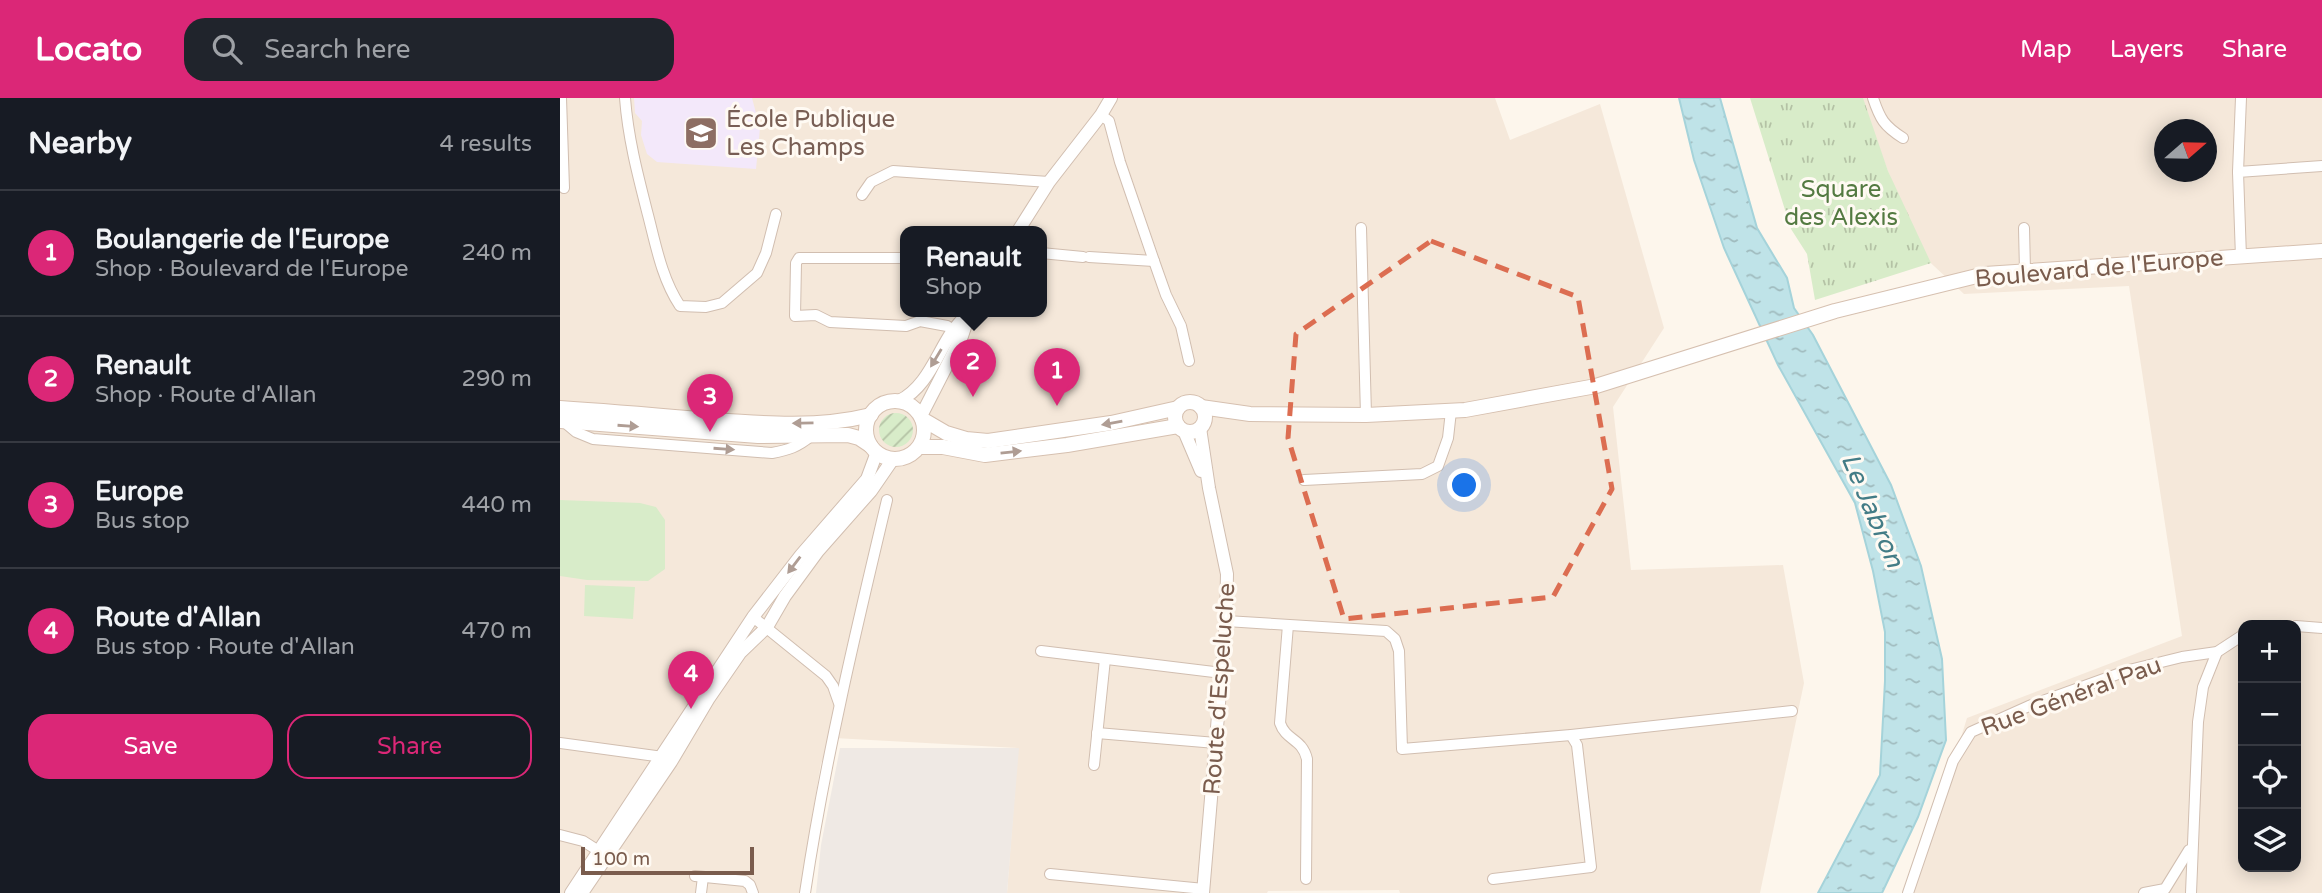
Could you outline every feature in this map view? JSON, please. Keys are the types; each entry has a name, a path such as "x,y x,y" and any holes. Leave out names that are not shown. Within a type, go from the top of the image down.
{"main road":[{"name":"Boulevard de l'Europe","path":"1451,411 1529,400 1596,386 1838,310 1985,274 2322,251"},
{"path":"561,417 765,423 827,422 870,415 883,404 899,401 912,405 922,417 946,433 966,439 988,441 1111,423 1178,408 1189,402 1201,407 1250,414 1366,415 1451,411"},
{"path":"1201,407 1204,415 1202,426"},
{"path":"1178,408 1175,419 1181,428"},
{"path":"919,447 943,447 985,455 1181,428 1192,432 1202,426 1250,414"},
{"path":"870,415 866,430 874,449"},
{"path":"561,417 758,436 848,435 859,438 893,459 908,456 919,447 924,433 922,417"}],"street":[{"path":"561,98 564,188"},
{"path":"625,98 627,128 650,224 668,287 680,306 706,307 722,303 757,273 766,253 776,214"},
{"path":"1021,226 1049,181 1101,115 1111,98"},
{"path":"1873,98 1878,114 1887,128 1903,138"},
{"path":"2241,98 2238,172 2241,257"},
{"path":"1101,115 1109,121 1154,261 1181,326 1189,361"},
{"path":"2238,172 2322,166"},
{"path":"862,195 871,182 893,171 1049,181"},
{"path":"1361,228 1366,415"},
{"path":"2024,228 2025,271"},
{"path":"1047,254 1154,261"},
{"path":"900,258 799,258 796,263 795,316 816,315 830,322 906,326 920,321 947,326 957,333"},
{"path":"899,401 911,395 920,385 966,317"},
{"path":"922,417 957,333"},
{"path":"1304,480 1422,474 1438,466 1448,438 1451,411"},
{"name":"Route d'Espeluche","path":"1202,426 1209,488 1227,575 1226,621 1203,891"},
{"name":"Route d'Espeluche","path":"1181,428 1209,488"},
{"path":"667,759 691,709 753,617 801,555 867,479 874,449"},
{"path":"571,893 603,853 740,653 767,627 785,596 818,551 871,491 893,459"},
{"path":"805,893 840,706 887,500"},
{"path":"753,617 826,676 833,686 840,706"},
{"path":"1226,621 1385,631 1395,639 1399,652 1402,749 1571,735 1792,711"},
{"path":"1288,625 1280,723 1285,733 1305,749 1307,759 1306,879"},
{"path":"2301,626 2322,628"},
{"name":"Rue Général Pau","path":"1908,893 1953,761 1971,732 2029,706 2129,670 2182,657 2217,652 2238,638"},
{"path":"1041,650 1222,673"},
{"path":"2191,893 2197,722 2203,687 2217,652"},
{"path":"1094,765 1105,659"},
{"path":"826,676 831,672 848,669"},
{"path":"1097,733 1216,743"},
{"path":"1493,879 1591,867 1577,745 1571,735"},
{"path":"560,743 667,759"},
{"path":"560,835 583,841 603,853"},
{"path":"2144,893 2165,889 2192,845"},
{"path":"582,893 603,853"},
{"path":"1051,874 1203,891"},
{"path":"701,893 699,877 745,881 753,893"}],"highlighted area":[{"path":"1431,241 1578,297 1612,489 1553,597 1344,619 1288,438 1296,334"}],"shaded area":[{"path":"560,98 1495,98 1510,140 1600,104 1664,328 1613,407 1631,570 1783,565 1804,683 1760,893 1400,893 1399,890 1007,893 1018,748 834,738 821,763 800,893 560,893"},
{"name":"École Publique Les Champs","path":"634,98 752,98 760,128 756,169 657,162 647,154 641,135 642,121 635,113"},
{"path":"1860,98 2322,98 2322,893 1913,893 1967,718 2182,636 2129,286 1964,294 1919,252"},
{"path":"840,748 1019,748 1007,893 816,893 821,845"}],"green space":[{"name":"Square des Alexis","path":"1750,98 1863,98 1888,171 1931,263 1815,300 1807,254 1791,229"},
{"path":"896,413 908,418 913,430 908,442 896,447 884,442 879,430 884,418"},
{"path":"560,500 640,503 656,507 665,520 665,569 648,581 587,580 560,576"},
{"path":"585,585 635,587 633,619 584,616"}],"water":[{"name":"Le Jabron","path":"1679,98 1720,98 1757,228 1787,278 1794,308 1813,335 1891,485 1921,566 1942,659 1946,740 1918,817 1882,893 1818,893 1880,775 1885,632 1873,571 1855,503 1778,365 1724,248 1694,160"}],"place":[{"name":"École Publique Les Champs","path":"701,133"},
{"name":"Renault","path":"973,397"},
{"name":"Boulangerie de l'Europe","path":"1057,406"},
{"name":"Europe","path":"710,432"},
{"name":"Route d'Allan","path":"691,709"}]}
